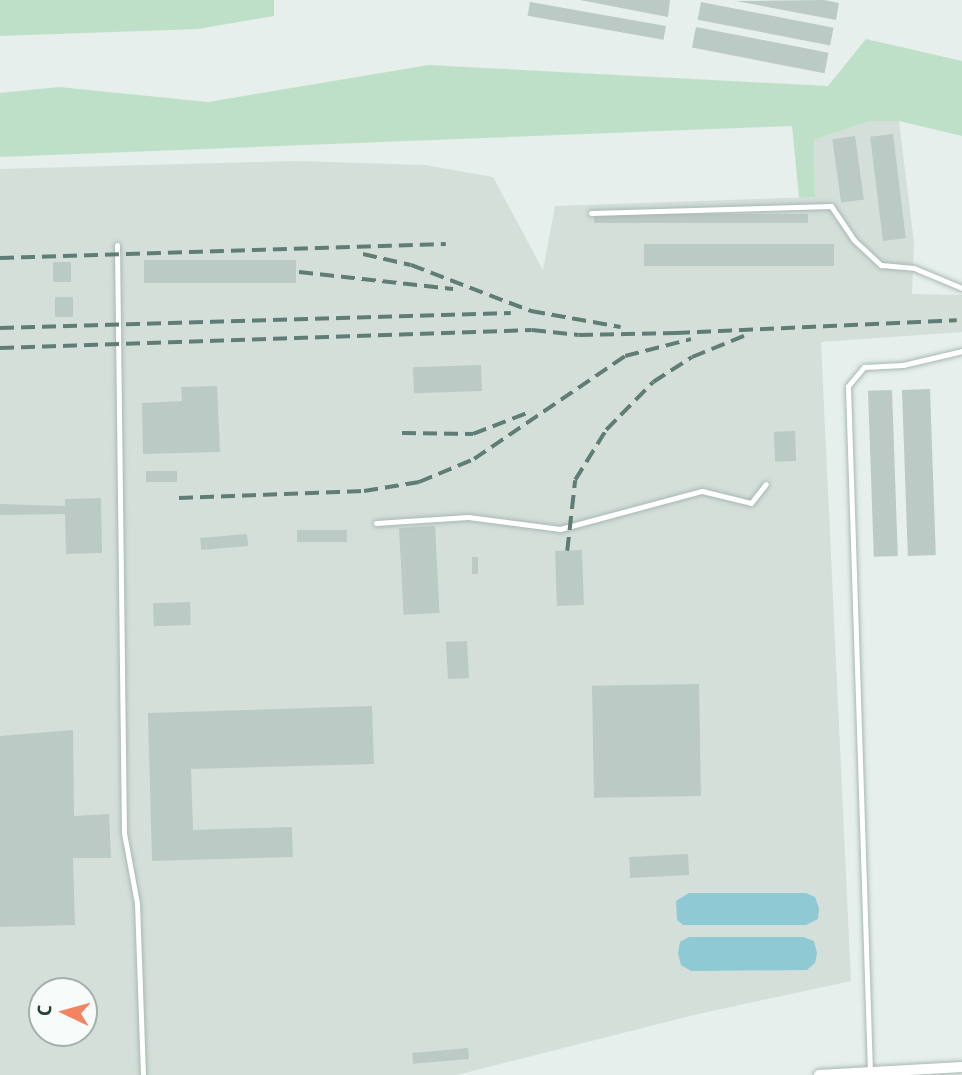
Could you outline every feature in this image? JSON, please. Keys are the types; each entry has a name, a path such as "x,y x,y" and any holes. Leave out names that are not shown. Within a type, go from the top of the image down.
{"street":[{"path":"819,1075 962,1067"}],"lane":[{"path":"591,213 831,206 854,240 881,265 914,268 962,288"},
{"path":"117,245 124,824 137,902 143,1075"},
{"path":"870,1072 848,386 864,367 903,365 962,351"},
{"path":"376,523 468,517 560,529 702,491 751,503 766,484"}],"shaded area":[{"path":"871,121 899,121 914,243 912,294 962,295 962,332 821,342 851,981 694,1015 457,1075 0,1075 0,169 296,161 425,165 493,177 543,270 555,206 815,197 814,140"}],"green space":[{"path":"0,0 274,0 274,16 198,29 0,36"},
{"path":"866,39 962,61 962,136 899,121 871,121 814,140 815,197 799,198 792,126 0,157 0,93 59,87 208,102 429,65 828,86"}],"water":[{"path":"689,893 806,893 815,897 819,908 818,919 806,925 683,925 677,920 676,901"},
{"path":"689,937 803,937 814,941 817,953 815,963 807,970 691,971 681,965 678,953 680,942"}],"building":[{"path":"580,0 670,0 668,17"},
{"path":"824,0 839,3 836,20 736,1"},
{"path":"530,2 666,26 663,40 528,16"},
{"path":"701,2 834,28 830,45 698,20"},
{"path":"696,27 829,53 825,73 692,48"},
{"path":"893,134 906,238 883,241 870,137"},
{"path":"855,136 864,199 841,203 832,139"},
{"path":"594,214 808,214 808,223 594,223"},
{"path":"644,244 834,244 834,266 644,266"},
{"path":"144,260 296,260 296,283 144,283"},
{"path":"53,262 71,262 71,282 53,282"},
{"path":"55,297 73,297 73,317 55,317"},
{"path":"481,365 482,391 414,393 413,367"},
{"path":"217,386 220,452 143,454 142,403 182,401 181,387"},
{"path":"930,389 936,555 908,556 902,390"},
{"path":"892,390 898,556 874,557 868,391"},
{"path":"795,431 796,461 775,462 774,432"},
{"path":"146,471 177,471 177,482 146,482"},
{"path":"101,498 102,553 66,554 65,514 0,515 0,504 65,506 65,499"},
{"path":"435,526 440,613 404,615 399,528"},
{"path":"297,530 347,530 347,542 297,542"},
{"path":"247,534 248,546 201,550 200,538"},
{"path":"582,550 584,605 557,606 555,551"},
{"path":"472,557 478,557 478,574 472,574"},
{"path":"190,602 191,625 154,626 153,603"},
{"path":"467,641 469,678 448,679 446,642"},
{"path":"699,684 701,796 594,798 592,686"},
{"path":"372,706 374,764 191,769 193,830 292,827 293,857 152,861 148,713"},
{"path":"73,730 74,816 109,814 111,858 73,858 75,925 0,927 0,736"},
{"path":"688,854 689,875 630,878 629,857"},
{"path":"468,1048 469,1059 413,1064 412,1053"}],"railway":[{"path":"0,258 446,244"},
{"path":"363,254 411,265 531,311 621,327"},
{"path":"299,272 453,289"},
{"path":"0,328 511,313"},
{"path":"0,348 532,330 579,335 676,333 957,320"},
{"path":"567,551 575,480 606,430 653,382 692,357 746,335"},
{"path":"179,498 364,491 419,482 474,459 625,356 691,339"},
{"path":"402,433 473,434 532,411"}]}
